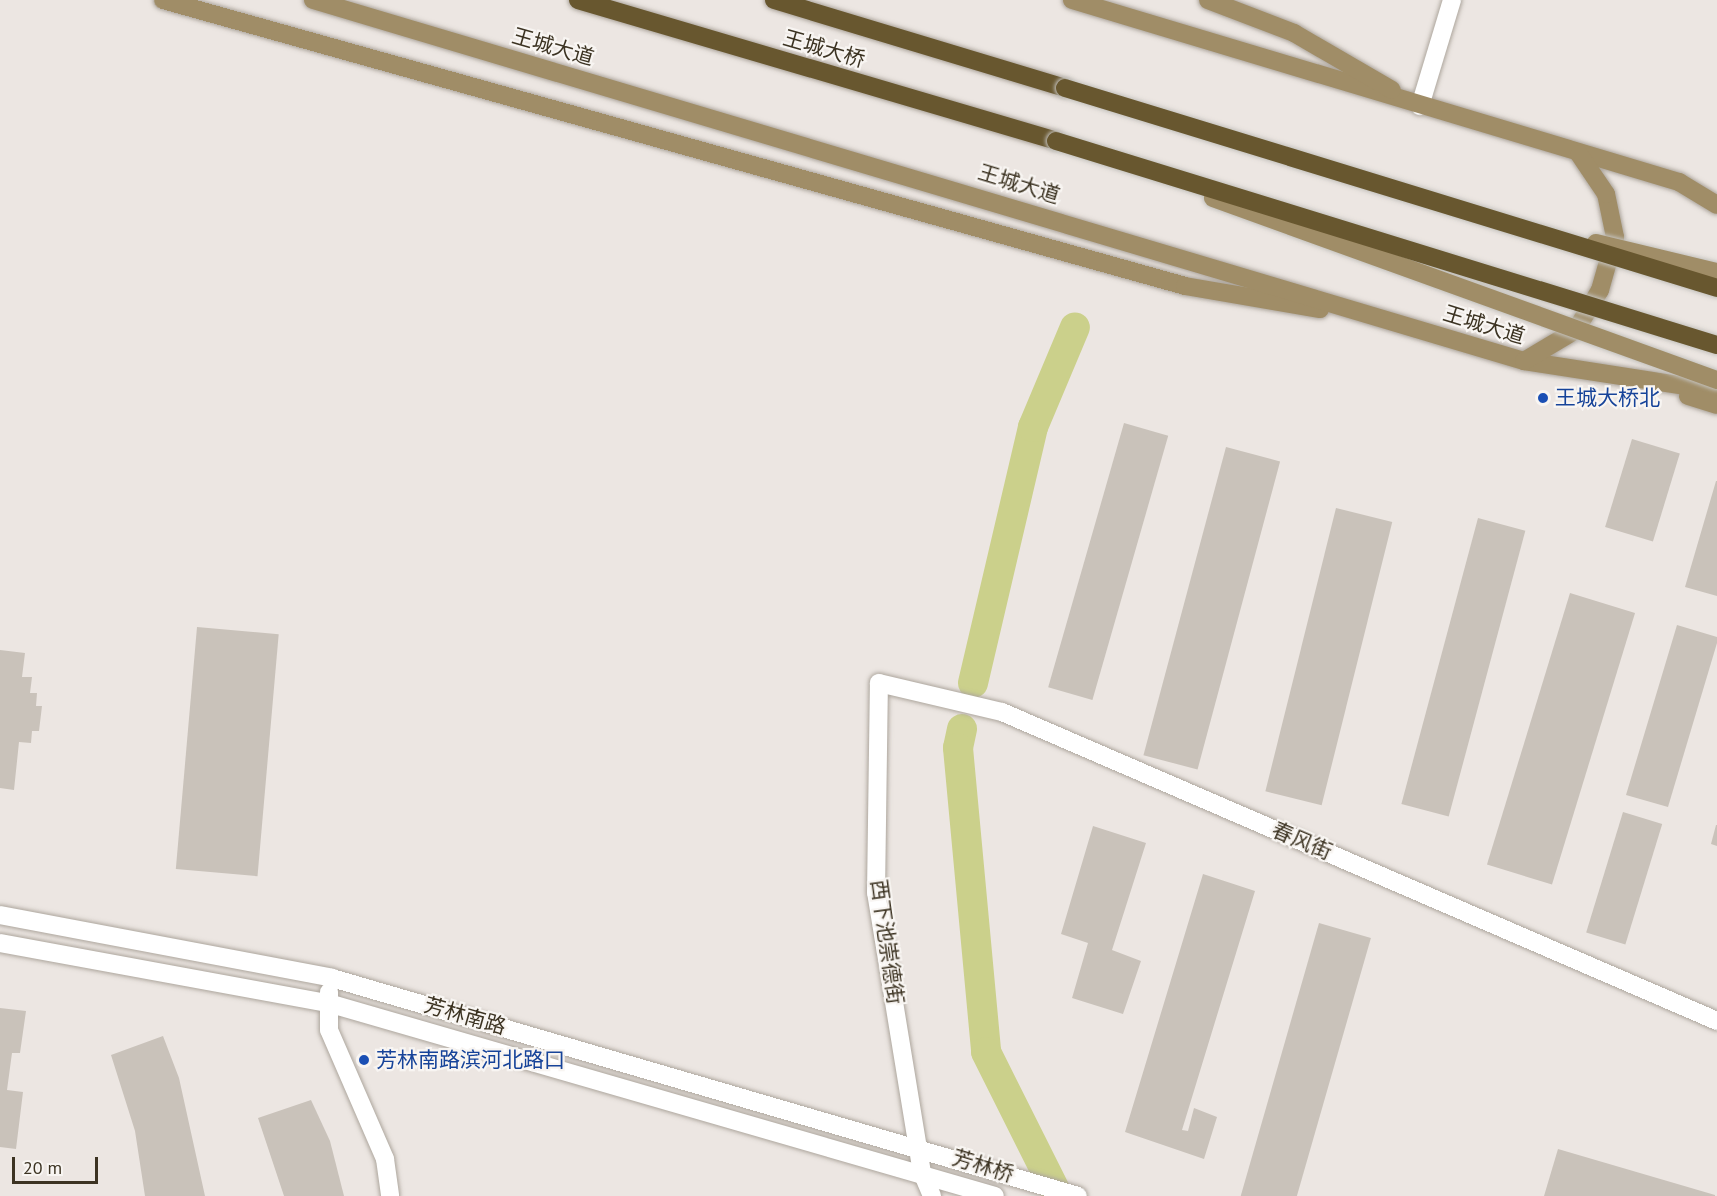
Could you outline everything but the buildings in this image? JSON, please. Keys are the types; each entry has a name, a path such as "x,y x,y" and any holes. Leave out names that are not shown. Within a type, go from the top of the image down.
{"highway":[{"name":"王城大桥","path":"578,0 1056,141"},
{"name":"王城大桥","path":"774,0 1510,222"},
{"path":"1056,141 1717,345"},
{"path":"1510,222 1717,288"}],"main road":[{"path":"163,0 1185,286 1395,321"},
{"name":"王城大道","path":"313,0 911,174 1524,361 1717,391"},
{"path":"1071,0 1717,195"},
{"path":"1208,0 1294,33 1420,106"},
{"path":"1056,141 1717,380"},
{"path":"1524,361 1576,330 1600,290 1615,237 1606,194 1578,154"},
{"path":"1679,182 1717,205"},
{"path":"1510,222 1717,272"},
{"path":"1637,380 1717,405"}],"street":[{"path":"1420,106 1452,0"},
{"name":"春风街","path":"879,683 1002,712 1717,1021"},
{"name":"西下池崇德街","path":"879,683 876,893 922,1147 922,1173 932,1196"},
{"name":"芳林南路","path":"0,915 332,978 922,1147"},
{"name":"芳林南路","path":"0,943 328,1003 922,1173"},
{"path":"332,978 328,1003 329,1029 385,1159 390,1196"},
{"name":"芳林桥","path":"922,1147 1078,1196"},
{"name":"芳林桥","path":"922,1173 995,1196"}],"waterway":[{"path":"973,683 1033,427 1075,327"},
{"path":"962,729 958,748 986,1052 1058,1196"}],"place":[{"name":"王城大桥北","path":"1543,398"},
{"name":"芳林南路滨河北路口","path":"364,1060"}]}
